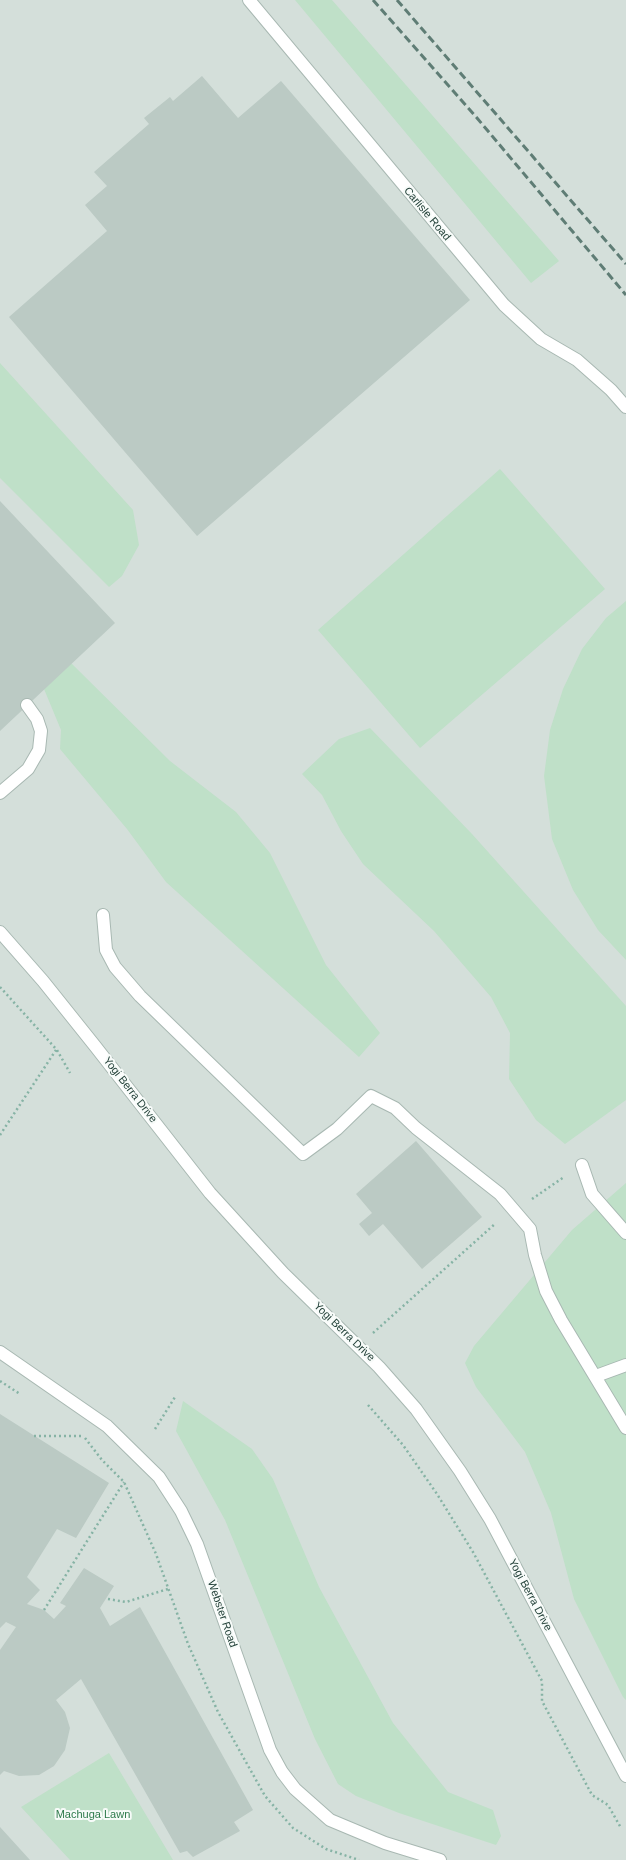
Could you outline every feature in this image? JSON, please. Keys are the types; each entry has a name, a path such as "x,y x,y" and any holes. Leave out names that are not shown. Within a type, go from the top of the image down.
{"street":[{"name":"Carlisle Road","path":"249,0 504,306 540,339 577,360 611,390 626,407"},
{"path":"0,793 28,769 39,750 40,731 37,719 28,705"},
{"path":"103,915 106,950 115,967 140,996 303,1154 337,1129 371,1096 395,1108 416,1128 500,1194 530,1229 535,1255 546,1291 561,1320 626,1428"},
{"name":"Yogi Berra Drive","path":"0,932 81,1028 210,1193 283,1273 379,1367 416,1409 460,1471 490,1519 626,1776"},
{"path":"582,1165 592,1194 626,1233"},
{"name":"Webster Road","path":"0,1352 107,1426 159,1477 181,1511 197,1544 270,1750 282,1772 295,1789 330,1820 385,1843 440,1860"},
{"path":"596,1376 626,1365"}],"path":[{"path":"0,987 57,1050 70,1073"},
{"path":"0,1134 57,1050"},
{"path":"371,1334 499,1220 582,1165"},
{"path":"0,1381 26,1398"},
{"path":"155,1429 175,1397"},
{"path":"368,1405 407,1451 437,1494 473,1552 542,1681 542,1701 592,1795 608,1805 620,1828"},
{"path":"77,1431 83,1436 102,1460 124,1482 156,1554 188,1644 218,1712 264,1796 293,1828 326,1849 359,1860"},
{"path":"34,1436 83,1436"},
{"path":"44,1610 124,1482"},
{"path":"108,1599 126,1602 168,1589"}],"shaded area":[{"path":"0,0 626,0 626,1860 0,1860"}],"green space":[{"path":"295,0 332,0 559,261 531,283"},
{"path":"0,363 133,510 139,545 122,576 109,587 0,478"},
{"path":"500,469 605,589 420,748 318,630"},
{"path":"626,601 626,960 598,930 573,890 552,839 544,776 550,730 563,689 582,649 606,618"},
{"path":"71,663 170,761 236,812 270,853 326,965 380,1033 359,1057 166,882 127,829 60,749 61,730 44,689"},
{"path":"370,728 472,834 626,1006 626,1100 565,1144 536,1120 509,1079 510,1033 491,997 434,931 363,864 341,831 322,795 302,774 339,739"},
{"path":"626,1183 626,1700 623,1697 574,1599 551,1513 525,1452 476,1387 465,1363 474,1346 572,1230"},
{"path":"183,1401 252,1449 273,1479 319,1587 393,1723 448,1792 493,1810 501,1836 496,1845 399,1813 356,1796 338,1784 315,1739 225,1520 176,1431"},
{"name":"Machuga Lawn","path":"109,1753 173,1860 70,1860 21,1807"}],"building":[{"path":"202,76 238,118 281,81 470,300 197,536 9,317 107,231 85,205 107,186 94,172 149,124 144,118 170,97 173,101"},
{"path":"0,501 115,623 0,731"},
{"path":"416,1141 482,1217 422,1269 383,1224 369,1236 359,1224 372,1213 356,1194"},
{"path":"0,1414 109,1483 76,1538 57,1529 27,1577 40,1590 27,1604 44,1610 54,1619 66,1606 60,1603 84,1568 114,1586 100,1608 110,1626 140,1607 253,1810 234,1822 240,1831 193,1857 187,1851 180,1853 81,1679 56,1700 65,1712 70,1728 65,1750 54,1766 39,1775 19,1776 4,1771 0,1775 0,1650 16,1627 6,1622 0,1628"},
{"path":"0,1827 30,1860 0,1860"}],"railway":[{"path":"373,0 477,118 626,295"},
{"path":"397,0 626,264"}]}
